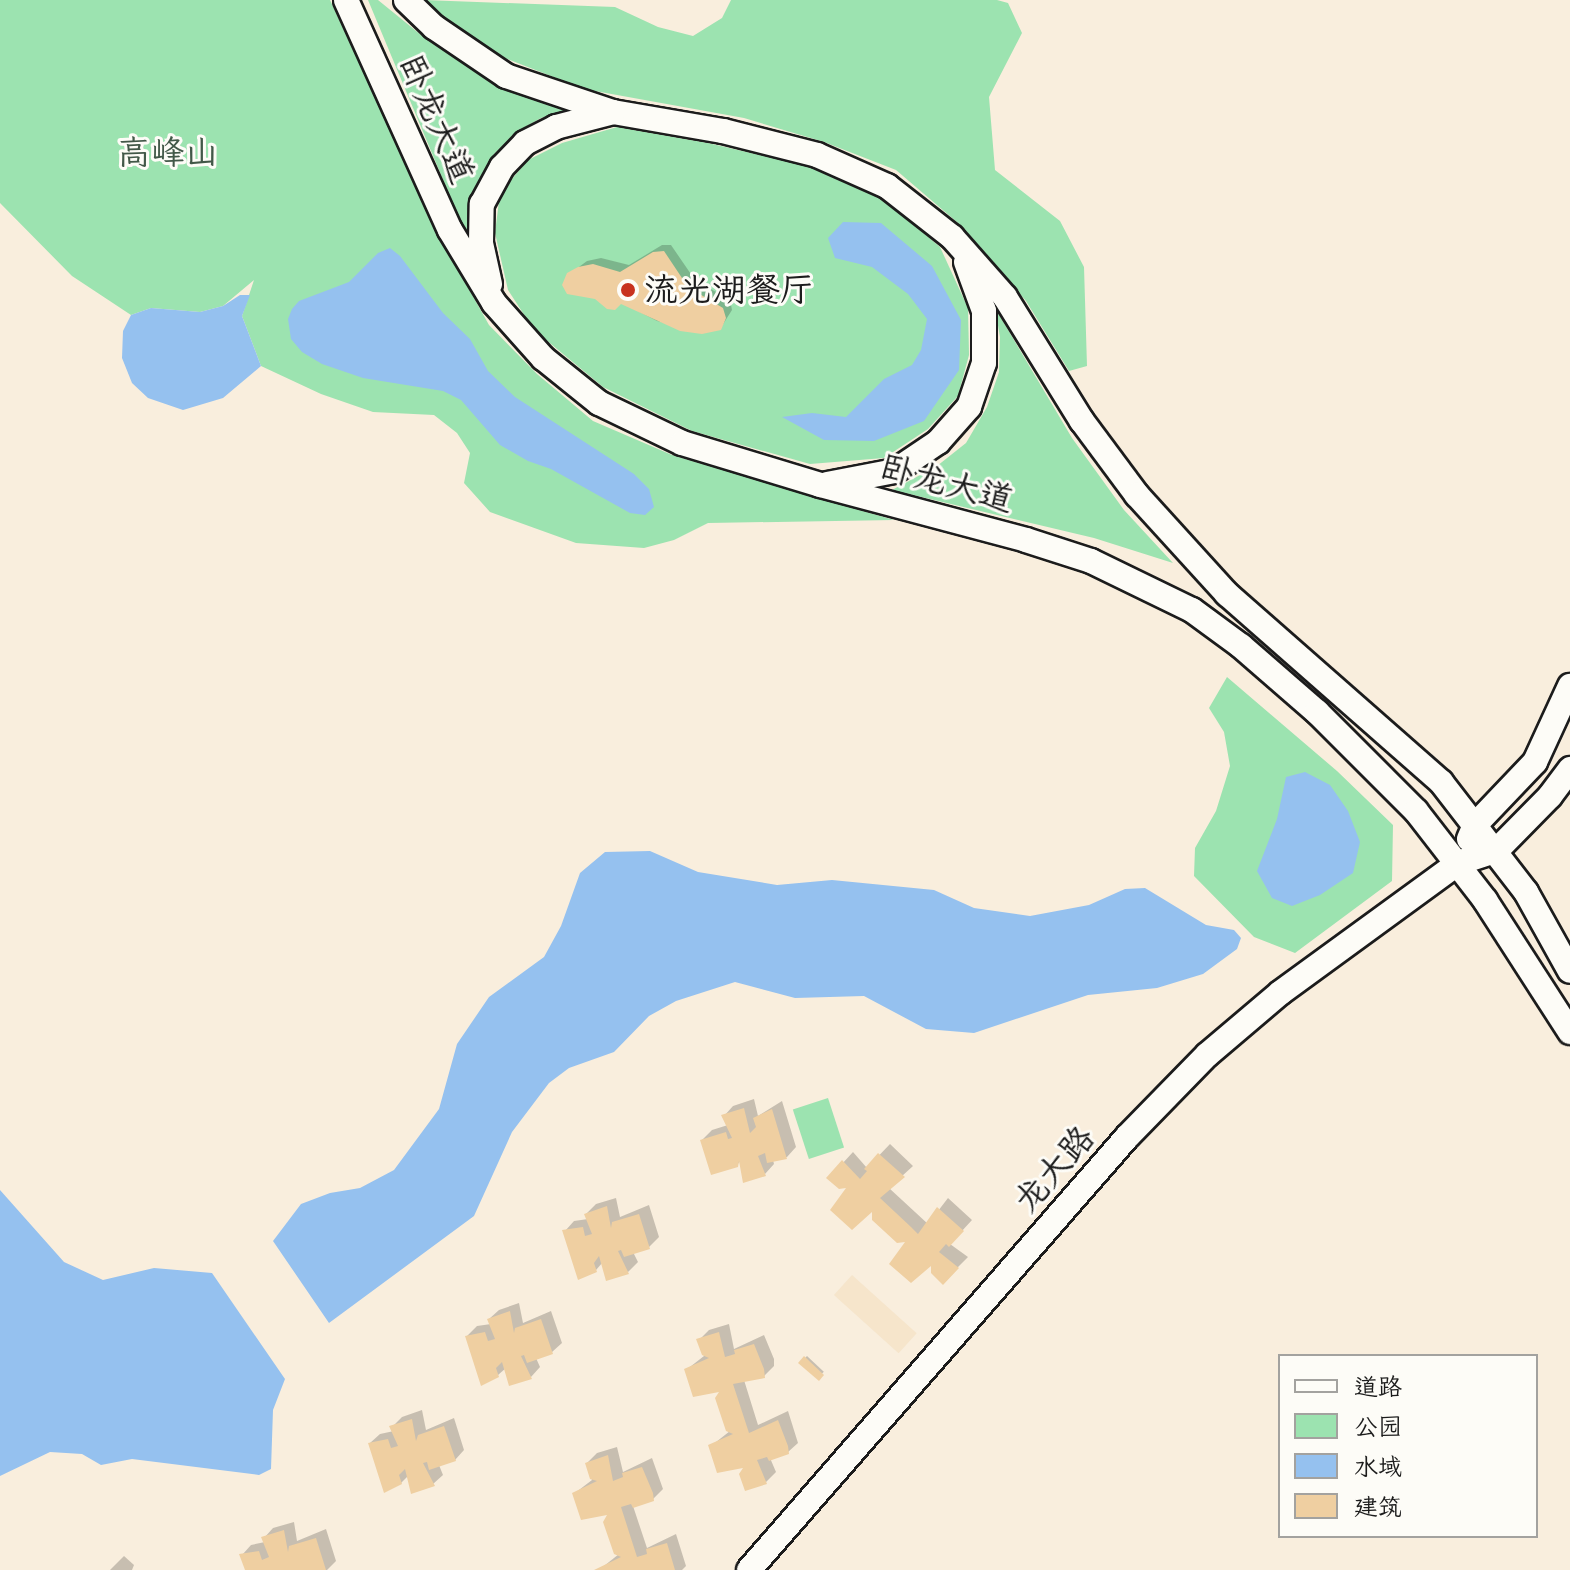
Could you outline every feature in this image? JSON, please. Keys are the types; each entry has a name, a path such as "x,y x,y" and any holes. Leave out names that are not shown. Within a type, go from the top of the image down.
{"main road":[{"name":"卧龙大道","path":"346,0 450,230 494,303 543,358 599,403 682,443 1091,561 1192,610 1241,646 1349,743 1416,811 1458,863 1570,1032"},
{"name":"卧龙大道","path":"406,0 434,27 506,76 613,112 723,131 817,155 887,186 952,237 1005,297 1082,421 1137,495 1227,594 1441,782 1526,892 1570,971"},
{"path":"494,303 481,243 482,204 502,167 525,143 556,127 613,112"},
{"path":"820,485 895,471 938,442 969,407 984,363 984,311 973,275 952,237"},
{"path":"1458,863 1475,825 1535,762 1570,686"},
{"path":"1458,863 1496,851 1550,796 1570,769"},
{"name":"龙大路","path":"749,1570 1127,1137 1207,1055 1280,993 1458,863"}],"shaded area":[{"path":"852,1275 917,1333 899,1353 834,1295"}],"green space":[{"name":"高峰山","path":"0,0 330,0 442,241 489,325 537,374 593,421 672,455 894,520 708,523 674,540 644,548 576,543 490,512 464,483 470,453 457,433 434,415 373,412 321,394 261,366 242,316 254,280 223,306 200,312 151,308 131,315 72,276 0,203"},
{"path":"368,0 378,0 426,39 499,87 572,109 541,118 520,130 495,153 468,202 469,242"},
{"path":"424,0 615,7 658,27 693,36 722,18 731,0 997,0 1008,3 1022,33 989,97 995,170 1060,221 1084,267 1087,366 1069,371 1026,301 958,223 896,170 824,142 744,118 584,89 502,57 439,16"},
{"path":"617,127 708,143 815,168 885,200 940,247 968,308 969,355 958,396 928,429 884,458 810,464 692,431 603,387 534,330 508,290 495,233 500,193 528,160 562,143"},
{"path":"995,308 1072,438 1124,510 1173,563 1094,538 892,490 937,466 966,443 987,407 999,372 1000,337"},
{"path":"1227,677 1337,771 1393,825 1392,881 1295,953 1254,937 1194,876 1195,848 1216,811 1230,766 1224,732 1209,708"},
{"path":"828,1098 844,1147 809,1159 793,1109"}],"water":[{"path":"843,222 881,223 932,266 961,320 959,370 924,421 874,441 824,440 782,417 812,413 846,417 884,379 912,365 921,350 927,319 908,294 872,267 835,258 828,238"},
{"path":"390,248 400,256 443,313 470,339 488,371 515,397 634,474 649,489 654,507 645,515 630,513 551,469 528,461 500,445 461,400 443,391 363,378 322,364 302,352 291,339 288,319 292,309 299,301 349,282 378,253"},
{"path":"240,295 250,295 242,316 261,366 223,398 183,410 148,398 132,383 122,358 123,331 131,315 151,308 200,312 223,306"},
{"path":"1305,772 1330,785 1348,811 1360,842 1353,873 1320,895 1292,906 1272,898 1257,871 1277,819 1286,777"},
{"path":"650,851 698,872 777,885 832,880 934,890 974,908 1030,916 1089,905 1125,889 1145,888 1206,925 1234,930 1241,938 1237,949 1203,974 1157,988 1088,995 974,1033 926,1029 864,996 795,998 735,982 676,1001 649,1016 614,1052 569,1068 549,1083 512,1132 474,1216 329,1323 273,1241 301,1204 330,1193 360,1188 394,1170 439,1109 457,1044 489,997 544,957 561,926 580,873 605,852"},
{"path":"0,1190 64,1262 103,1280 154,1268 212,1273 285,1379 273,1410 271,1469 259,1475 132,1459 101,1465 82,1454 50,1452 0,1476"}],"building":[{"name":"流光湖餐厅","path":"664,251 688,287 723,308 726,318 721,330 702,334 680,331 621,304 615,310 607,309 595,299 567,294 562,285 567,273 578,267 593,264 620,272 653,252"},
{"path":"744,1108 750,1133 756,1127 753,1118 772,1109 787,1159 767,1163 765,1153 758,1156 766,1176 743,1183 739,1161 738,1167 711,1175 700,1140 726,1132 728,1139 732,1138 721,1115"},
{"path":"878,1153 905,1177 880,1198 918,1234 937,1207 964,1231 949,1247 946,1244 939,1252 959,1268 943,1285 931,1273 931,1266 911,1283 889,1264 905,1242 897,1243 872,1220 872,1212 852,1230 830,1210 846,1188 839,1189 826,1178 842,1160 860,1179 867,1171 864,1169"},
{"path":"607,1206 611,1228 612,1222 639,1214 650,1249 624,1257 621,1250 618,1251 629,1274 606,1281 599,1256 594,1263 597,1272 578,1280 562,1230 583,1227 585,1236 592,1234 584,1214"},
{"path":"510,1311 514,1333 515,1328 541,1319 553,1354 527,1363 524,1355 521,1356 532,1379 509,1386 502,1362 496,1368 499,1377 481,1386 465,1336 485,1332 488,1341 495,1339 487,1319"},
{"path":"719,1332 725,1357 735,1354 734,1350 754,1344 764,1369 765,1378 733,1384 749,1433 778,1420 788,1446 789,1454 769,1461 767,1457 757,1460 767,1484 745,1491 739,1474 743,1468 717,1473 708,1445 733,1434 726,1431 715,1398 719,1392 693,1397 684,1369 709,1358 702,1355 696,1339"},
{"path":"804,1356 824,1375 819,1381 798,1363"},
{"path":"412,1419 416,1441 418,1435 444,1426 456,1461 429,1470 427,1462 423,1463 435,1486 411,1494 405,1469 399,1475 402,1484 384,1493 368,1443 388,1439 391,1448 398,1446 389,1426"},
{"path":"608,1455 613,1481 623,1477 622,1473 642,1467 653,1493 654,1501 633,1508 631,1504 621,1507 637,1557 647,1554 646,1549 667,1543 675,1570 594,1570 621,1557 614,1554 603,1522 607,1515 581,1520 572,1493 597,1481 590,1479 585,1463"},
{"path":"284,1530 288,1552 289,1546 316,1538 326,1570 245,1570 239,1554 259,1551 262,1560 269,1557 261,1537"}],"place":[{"name":"流光湖餐厅","path":"628,290"}]}
